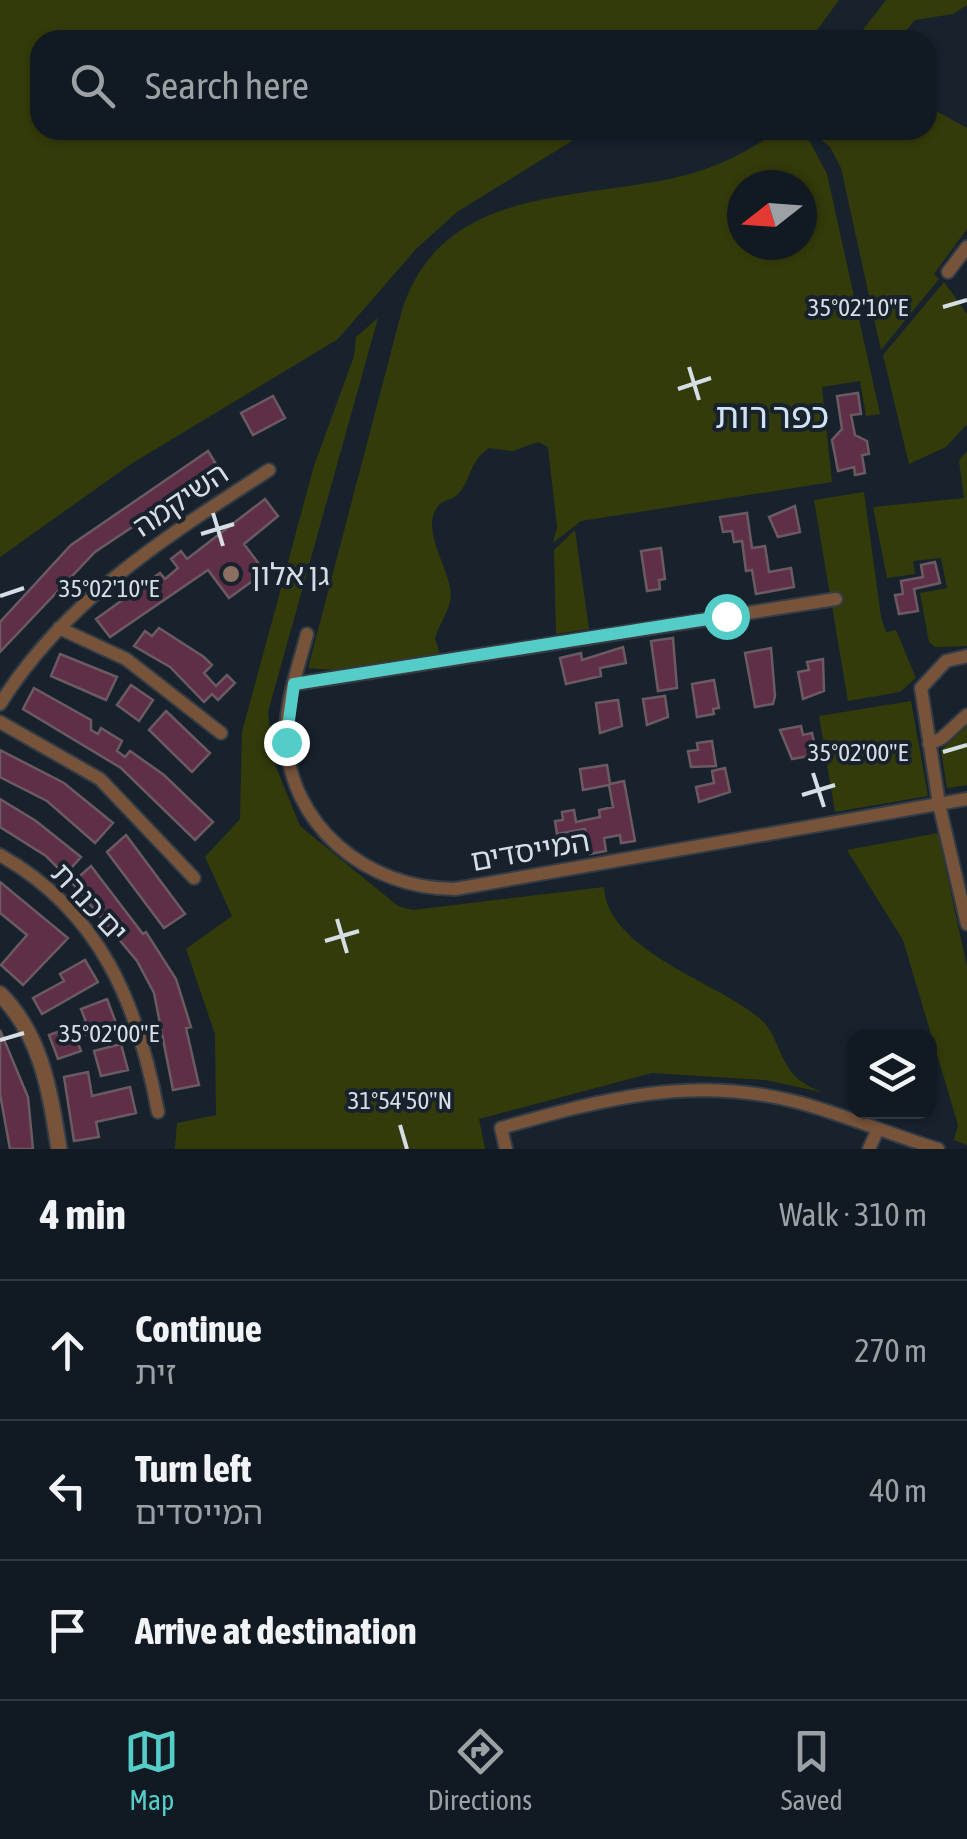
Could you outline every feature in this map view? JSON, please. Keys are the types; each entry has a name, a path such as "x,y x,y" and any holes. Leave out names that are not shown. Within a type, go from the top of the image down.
{"street":[{"path":"948,272 967,247"},
{"name":"השיקמה","path":"0,704 59,628 135,560 268,470"},
{"path":"294,684 836,599"},
{"path":"59,628 126,660 221,734"},
{"name":"המייסדים","path":"307,634 294,684 286,742 294,782 305,806 344,852 384,878 416,887 480,885 967,800"},
{"path":"967,656 946,661 920,688 939,804 967,924"},
{"path":"928,744 942,738 967,716"},
{"path":"0,722 100,780 194,878"},
{"name":"ים כנרת","path":"0,854 50,889 108,956 133,1009 158,1112"},
{"path":"0,994 24,1023 40,1058 59,1149"},
{"path":"506,1149 501,1128 622,1094 726,1090 800,1103 938,1149"},
{"path":"869,1149 877,1131"}],"green space":[{"path":"0,0 839,0 817,30 30,30 30,140 573,140 457,212 416,249 338,339 131,464 0,557"},
{"path":"886,0 967,0 967,5 953,14 915,20 906,30 863,30"},
{"path":"937,112 967,128 967,229 934,274 939,279 881,350 841,168 830,147 821,140 937,140"},
{"path":"763,140 809,140 827,174 880,414 866,416 860,381 822,387 832,482 581,521 553,543 557,527 548,447 538,442 513,451 489,448 475,463 460,492 440,504 434,513 433,536 451,594 435,638 440,654 333,670 308,668 402,310 421,270 447,241 478,220 514,207 688,174 729,159"},
{"path":"944,282 967,314 967,424 946,447 909,464 883,355"},
{"path":"378,318 268,712 274,762 300,826 398,906 413,910 604,887 610,909 623,929 666,962 758,1017 770,1030 795,1076 821,1092 766,1080 652,1073 479,1119 485,1149 175,1149 177,1123 216,1115 215,1034 186,949 232,916 205,857 240,819 242,732 314,466 354,356 356,337"},
{"path":"967,451 967,646 935,647 929,642 920,593 947,588 941,558 913,561 915,574 887,578 873,507 964,498 959,461"},
{"path":"864,492 881,617 886,632 896,630 916,678 900,692 848,701 814,500"},
{"path":"575,530 589,629 556,634 554,550"},
{"path":"911,701 928,796 835,812 819,716"},
{"path":"967,726 967,785 947,788 941,750"},
{"path":"938,833 967,967 967,1145 954,1140 958,1125 937,1054 937,1029 929,1029 903,940 847,850"}],"building":[{"path":"858,393 861,414 851,415 855,435 867,441 869,454 862,455 865,473 855,475 854,467 838,471 832,440 842,429 837,396"},
{"path":"273,396 285,418 253,435 241,413"},
{"path":"208,451 219,469 95,552 0,652 0,622 71,545"},
{"path":"265,499 278,516 244,544 265,572 229,598 208,570 110,637 96,619 160,573 165,579 178,568 171,559 181,551 187,559"},
{"path":"795,506 800,532 778,537 769,517"},
{"path":"747,513 752,548 765,546 769,572 791,568 794,587 756,594 752,570 746,571 742,541 734,542 732,531 723,532 720,517"},
{"path":"661,548 665,579 659,580 660,589 647,591 641,551"},
{"path":"935,562 940,583 914,589 918,611 899,614 895,595 903,594 901,581 923,577 921,565"},
{"path":"159,628 212,665 204,673 216,686 227,675 235,683 218,700 212,694 204,702 170,667 134,646 145,631 152,636"},
{"path":"673,638 677,688 658,691 651,641"},
{"path":"623,647 626,663 600,668 601,676 566,684 560,658 581,653 582,660"},
{"path":"771,648 773,704 755,707 745,653"},
{"path":"60,654 117,677 106,700 51,676"},
{"path":"823,659 824,691 803,699 798,672 809,670 807,662"},
{"path":"714,680 719,708 713,709 714,714 697,717 692,684"},
{"path":"131,685 153,700 139,721 117,705"},
{"path":"34,688 91,720 91,730 98,734 101,728 122,741 117,751 125,757 130,751 164,775 213,822 195,840 121,768 23,709"},
{"path":"665,696 668,717 647,725 643,699"},
{"path":"618,700 622,726 600,733 596,703"},
{"path":"166,711 210,753 192,772 149,730"},
{"path":"801,726 803,735 812,733 815,746 808,747 809,756 792,759 780,730"},
{"path":"712,741 716,766 691,767 688,751 698,750 697,743"},
{"path":"0,750 64,783 113,823 95,843 47,801 0,777"},
{"path":"607,765 610,784 624,781 635,841 621,843 620,835 604,838 606,851 590,854 585,829 557,834 555,821 563,820 562,812 574,810 576,822 600,817 599,810 613,807 609,785 583,790 580,769"},
{"path":"725,768 730,792 699,802 696,787 714,783 712,771"},
{"path":"0,799 36,821 81,857 65,875 46,856 0,827"},
{"path":"126,835 185,914 164,928 107,852"},
{"path":"91,866 143,934 146,932 176,979 191,1027 186,1028 199,1085 173,1090 154,993 137,961 72,883"},
{"path":"0,882 68,938 23,985 1,965 27,935 0,913"},
{"path":"85,960 98,982 42,1014 33,998 64,981 60,974"},
{"path":"107,999 116,1023 76,1038 81,1051 58,1059 49,1035 86,1022 81,1009"},
{"path":"0,1030 28,1097 33,1149 10,1149 0,1094"},
{"path":"121,1044 128,1070 101,1076 94,1051"},
{"path":"88,1072 92,1096 130,1087 136,1113 96,1122 99,1137 74,1141 64,1077"}],"place":[{"name":"גן אלון","path":"231,574"}],"district":[{"name":"כפר רות","path":"772,415"}],"route":[{"path":"286,742 294,684 726,616"}]}
